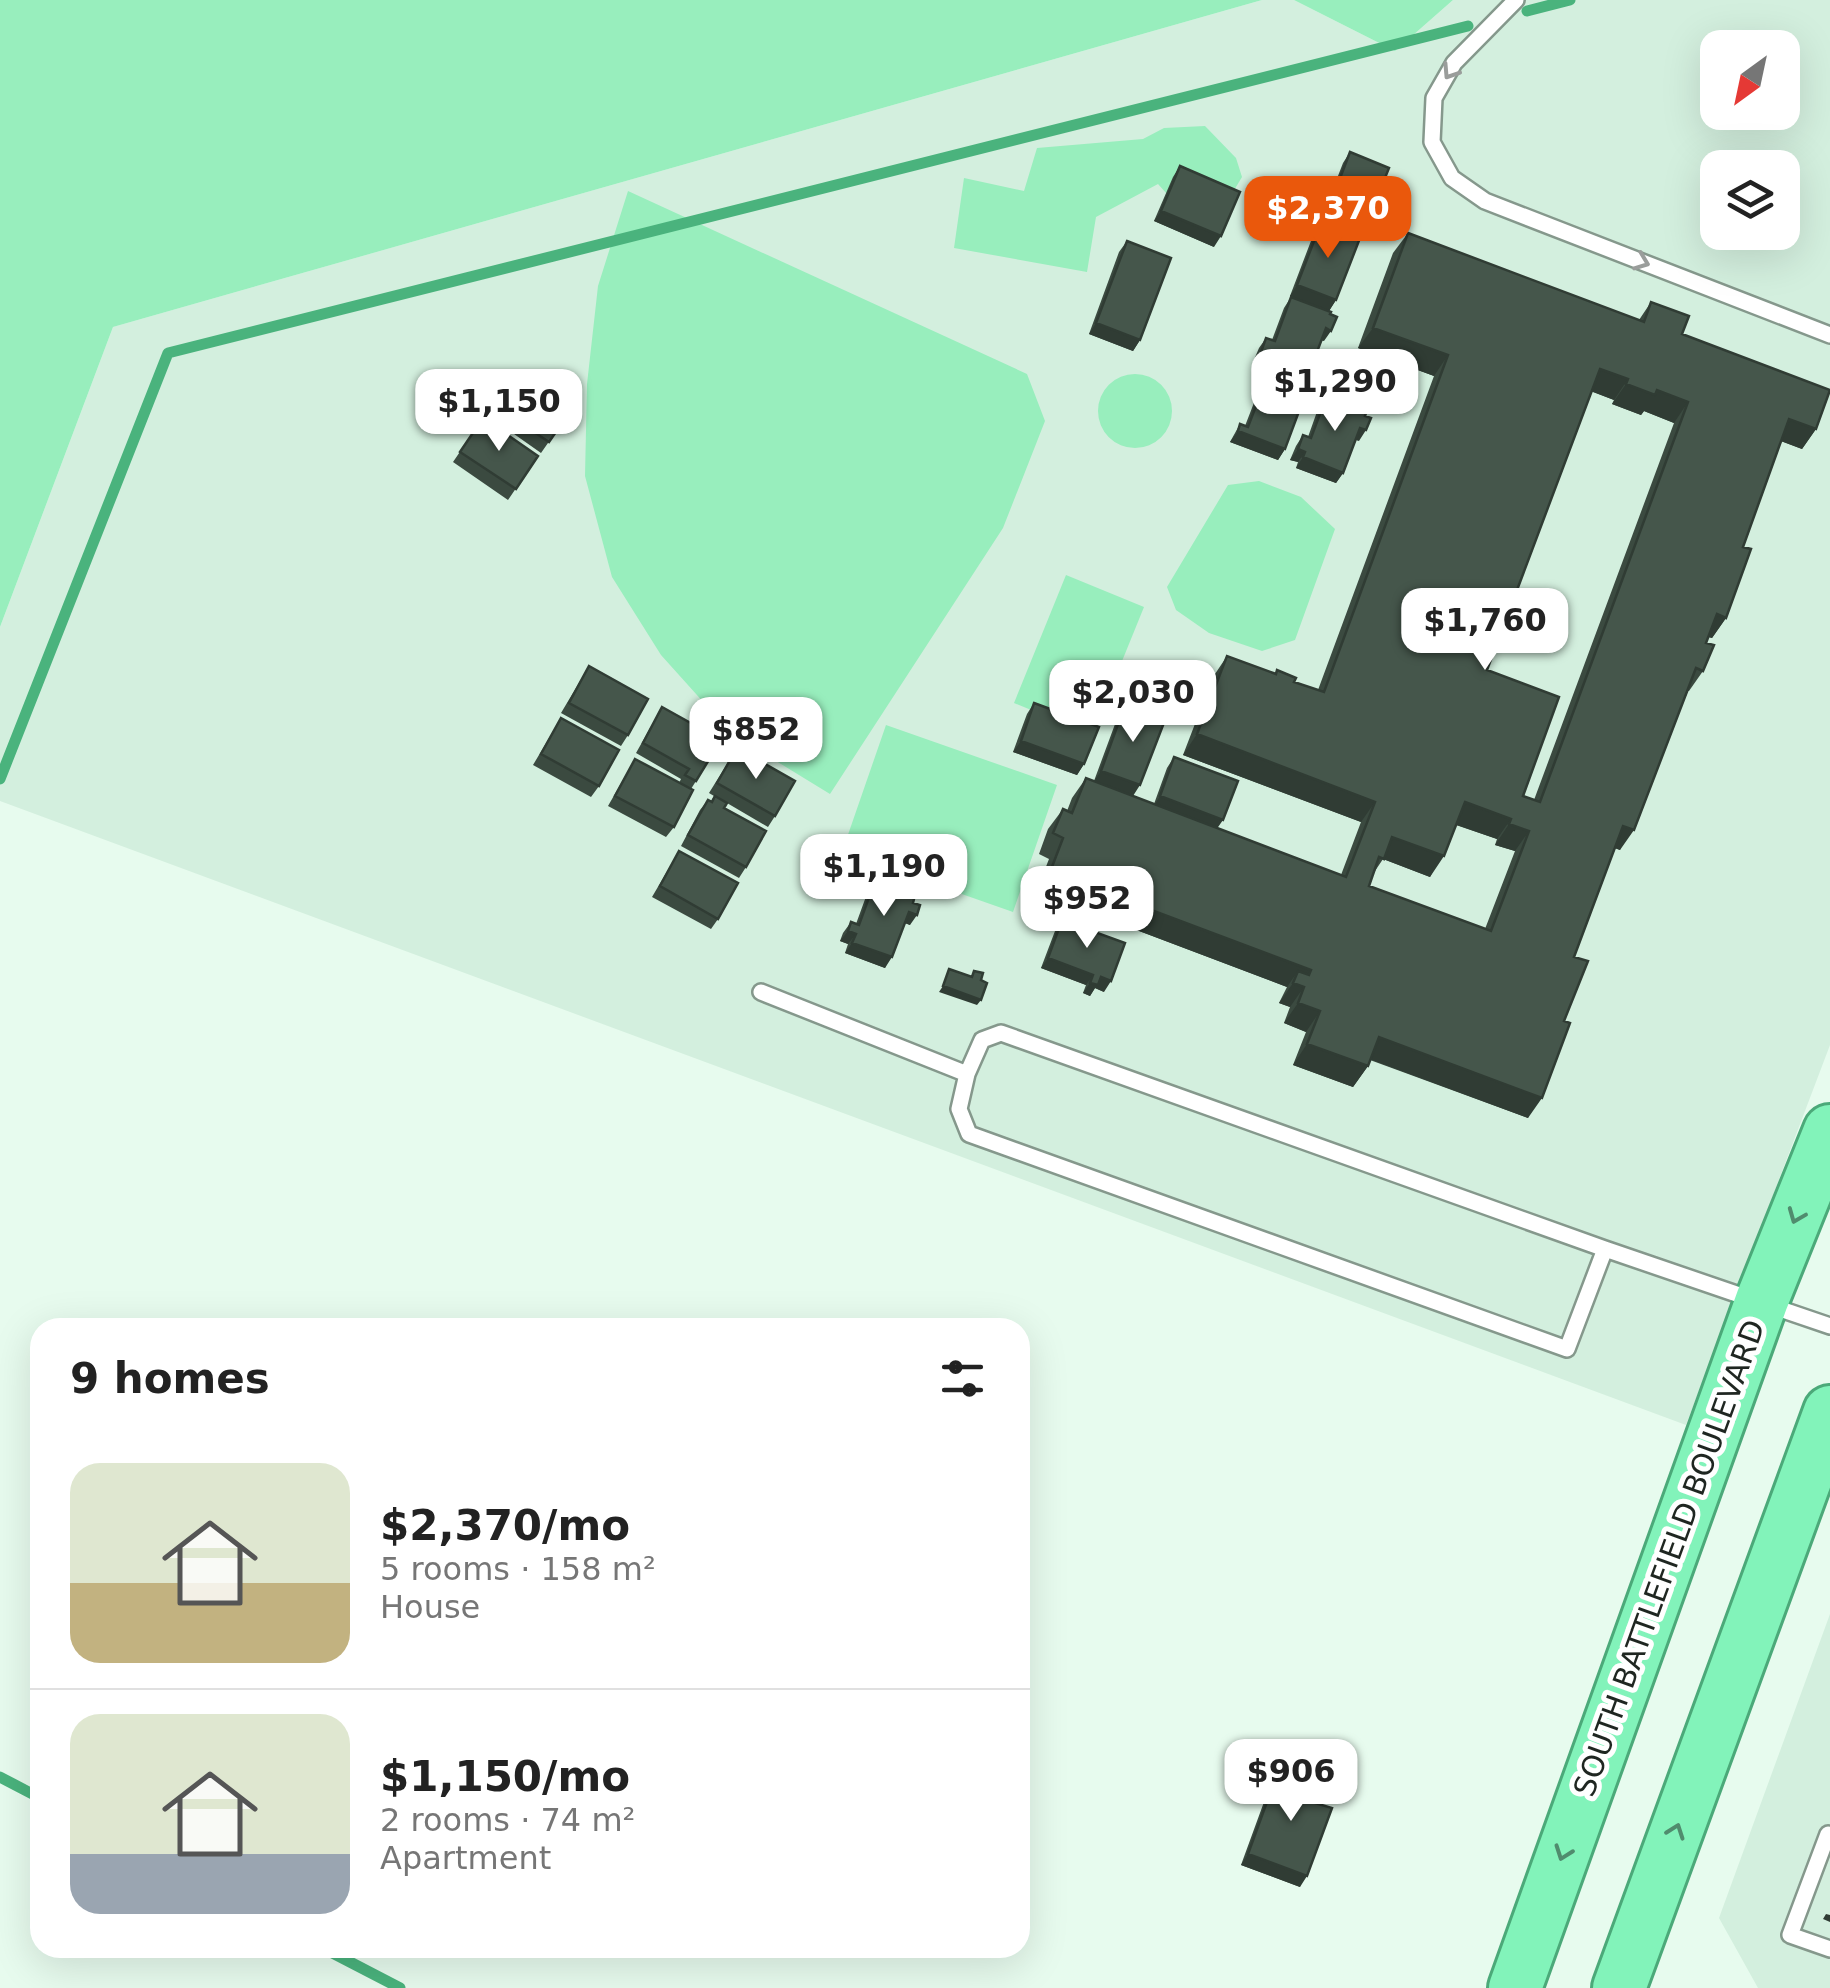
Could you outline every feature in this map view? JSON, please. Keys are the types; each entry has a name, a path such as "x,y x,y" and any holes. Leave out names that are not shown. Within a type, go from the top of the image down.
{"highway":[{"name":"SOUTH BATTLEFIELD BOULEVARD","path":"1515,1988 1762,1300 1830,1132"},
{"path":"1618,1988 1812,1479 1830,1412"}],"lane":[{"path":"1516,0 1454,63 1434,98 1432,142 1452,178 1486,200 1830,335"},
{"path":"761,992 967,1074"},
{"path":"1605,1248 1566,1350 969,1134 959,1109 967,1074 982,1040 1001,1033 1830,1326"},
{"path":"1830,1835 1790,1935 1830,1949"}],"shaded area":[{"path":"1262,0 1294,0 1395,51 1453,0 1830,0 1830,1045 1686,1425 0,801 0,627 113,327"},
{"path":"1830,1614 1830,1988 1758,1988 1719,1918"}],"green space":[{"path":"0,0 1262,0 113,327 0,627"},
{"path":"1294,0 1453,0 1395,51"},
{"path":"1205,126 1236,158 1242,177 1227,202 1176,204 1158,184 1096,217 1087,272 954,248 964,178 1024,191 1037,148 1143,139 1164,128"},
{"path":"628,191 1027,374 1045,421 1003,528 830,794 732,734 661,655 612,577 585,476 587,384 598,286"},
{"path":"1135,374 1161,385 1172,411 1161,437 1135,448 1109,437 1098,411 1109,385"},
{"path":"1259,481 1301,497 1335,529 1295,640 1262,651 1209,633 1176,610 1167,587 1228,485"},
{"path":"1066,575 1144,607 1092,735 1014,703"},
{"path":"886,725 1057,785 1013,912 842,852"}],"building":[{"path":"1350,152 1389,168 1364,230 1326,215"},
{"path":"1180,166 1240,192 1221,236 1161,211"},
{"path":"1321,223 1360,238 1336,300 1297,285"},
{"path":"1408,233 1644,322 1651,302 1689,316 1682,334 1830,390 1816,429 1789,419 1743,547 1751,549 1726,618 1717,614 1706,643 1714,645 1703,671 1696,668 1634,830 1623,826 1574,957 1588,961 1564,1021 1570,1023 1542,1098 1379,1037 1368,1066 1307,1044 1320,1011 1298,1003 1304,987 1293,983 1298,971 1309,975 1311,970 1050,872 1063,838 1053,833 1063,809 1072,813 1086,778 1346,877 1375,802 1197,734 1227,656 1276,674 1277,670 1296,678 1294,682 1324,692 1448,355 1373,328","holes":["1600,369 1655,395 1657,390 1688,402 1540,802 1523,796 1559,697 1487,670","1465,802 1511,819 1509,824 1529,831 1491,931 1369,886 1379,857 1384,859 1392,837 1444,856"]},
{"path":"1127,241 1171,258 1140,340 1096,323"},
{"path":"1291,297 1337,317 1331,331 1326,328 1308,376 1267,360 1269,355 1261,352 1266,338 1275,341"},
{"path":"517,372 571,410 549,442 494,405"},
{"path":"1269,372 1308,387 1285,449 1238,431 1240,424 1248,427"},
{"path":"1327,395 1367,410 1365,416 1371,418 1366,430 1360,428 1343,473 1303,457 1305,452 1298,449 1303,435 1311,438"},
{"path":"483,418 538,456 516,489 460,452"},
{"path":"589,666 648,699 628,735 569,703"},
{"path":"1034,703 1099,727 1084,764 1021,741"},
{"path":"1125,705 1165,720 1140,785 1101,771"},
{"path":"662,707 721,740 696,781 685,775 689,769 643,743"},
{"path":"561,718 619,750 599,786 541,754"},
{"path":"737,748 795,781 775,816 717,783"},
{"path":"1174,757 1238,781 1223,820 1160,796"},
{"path":"635,759 693,790 674,827 615,796"},
{"path":"715,796 727,803 724,808 766,831 746,867 688,835 708,800 712,802"},
{"path":"679,851 738,883 718,919 660,886"},
{"path":"875,881 915,895 913,903 920,905 917,915 909,912 892,957 852,943 856,934 848,931 851,922 859,925"},
{"path":"1076,916 1081,918 1078,926 1125,943 1111,981 1101,977 1098,985 1090,983 1093,975 1048,958 1062,920 1073,924"},
{"path":"949,969 972,977 974,971 983,973 981,980 987,983 981,1000 943,986"},
{"path":"1279,1769 1322,1784 1315,1803 1332,1808 1307,1876 1248,1854"}],"waterway":[{"path":"1527,11 1570,0"},
{"path":"0,779 168,353 1468,26"},
{"path":"0,1777 30,1793"},
{"path":"342,1958 400,1988"}]}
